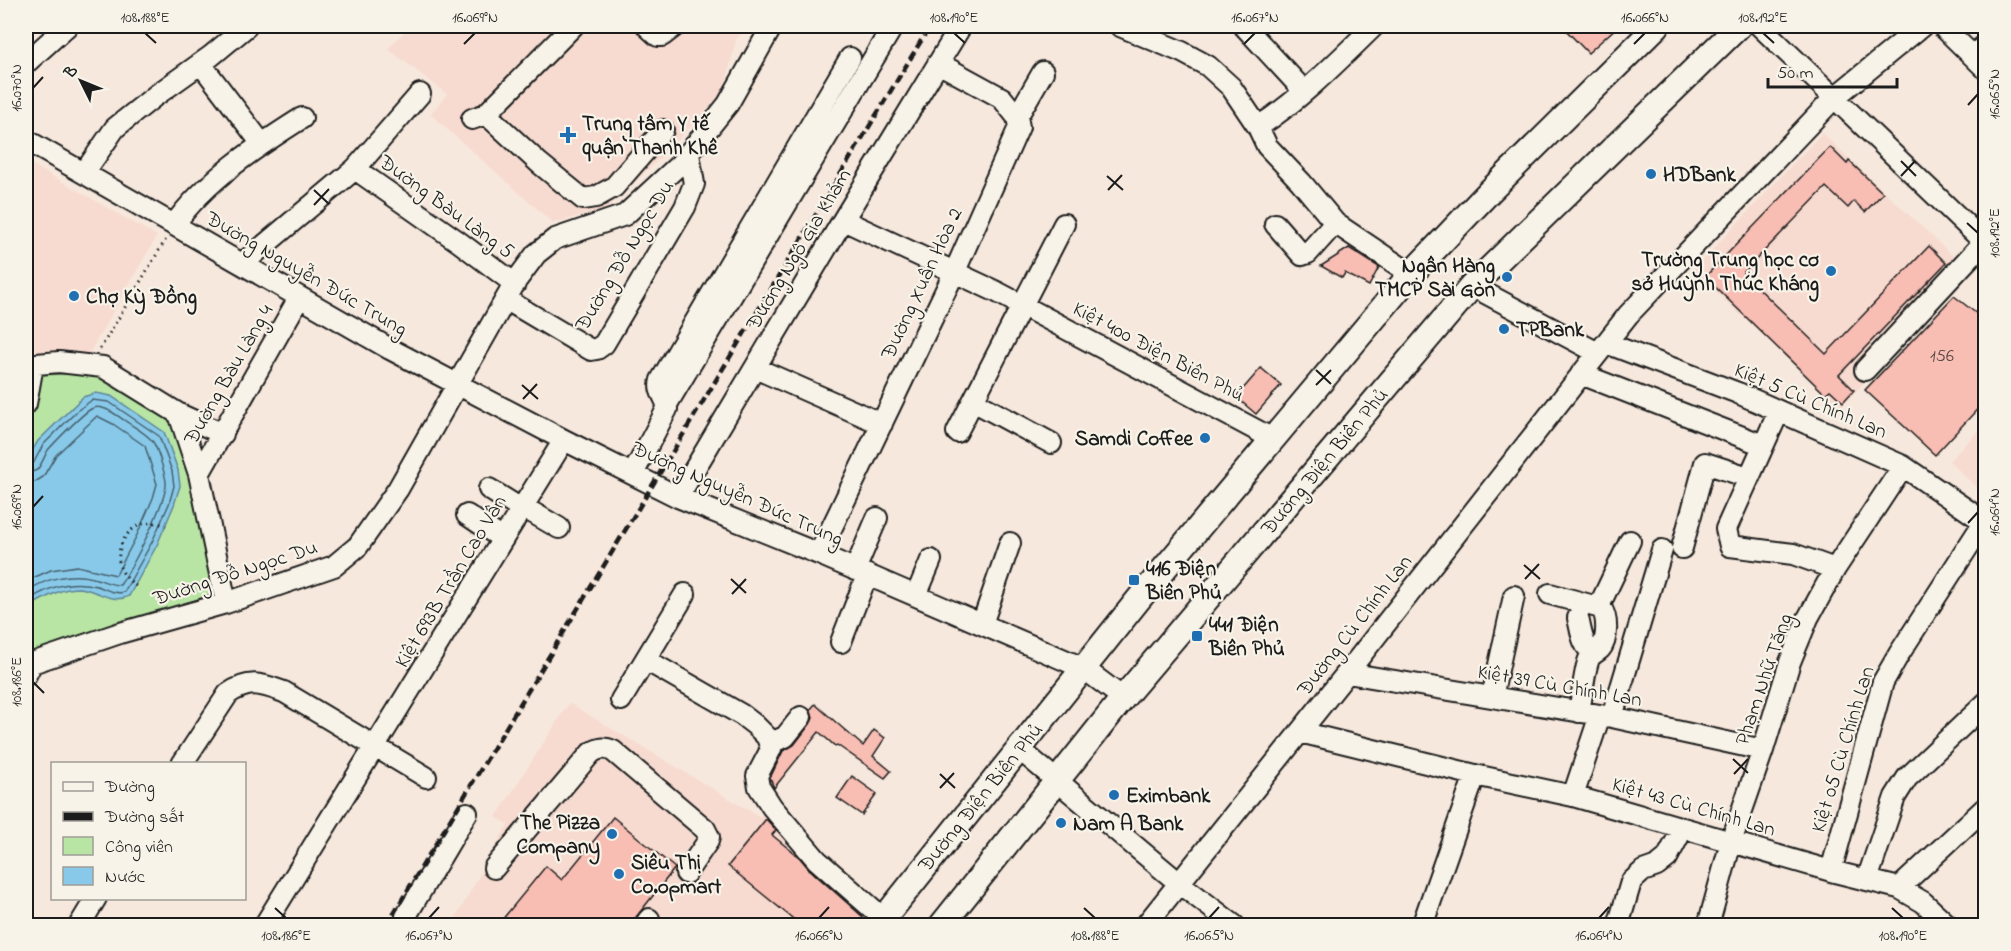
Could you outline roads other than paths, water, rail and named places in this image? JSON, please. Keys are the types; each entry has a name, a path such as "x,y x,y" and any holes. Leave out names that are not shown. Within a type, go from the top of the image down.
{"main road":[{"name":"Đường Điện Biên Phủ","path":"880,922 1083,668 1411,274 1489,192 1657,26"},
{"name":"Đường Điện Biên Phủ","path":"941,926 1123,698 1472,286 1739,26"}],"street":[{"path":"26,63 67,26"},
{"path":"573,26 479,117 583,199 596,197 614,187 663,130"},
{"path":"646,26 658,36 662,36 675,26"},
{"name":"Đường Đỗ Ngọc Du","path":"28,665 120,633 226,603 334,566 358,546 398,489 511,292 536,254 555,238 625,215 680,164 728,104 772,26"},
{"path":"633,474 664,415 667,404 892,26"},
{"name":"Đường Ngô Gia Khảm","path":"678,497 961,26"},
{"path":"1120,26 1182,52 1208,66 1231,87 1258,127 1267,146 1335,223 1411,274"},
{"path":"1244,26 1305,91"},
{"path":"1258,127 1278,114 1305,91 1374,26"},
{"path":"1760,26 1985,243 1865,370"},
{"name":"Đường Cù Chính Lan","path":"1148,924 1628,315 1835,97 1922,26"},
{"path":"1942,26 1981,56"},
{"path":"84,173 116,128 246,27"},
{"path":"667,404 659,390 661,380 850,58"},
{"path":"206,60 267,140"},
{"path":"938,63 1002,98 1017,117"},
{"name":"Đường Xuân Hòa 2","path":"819,554 955,271 1019,127 1017,117 1043,72"},
{"path":"355,169 420,94"},
{"path":"174,225 186,207 203,190 267,140 302,118"},
{"name":"Đường Nguyễn Đức Trung","path":"26,140 299,298 564,440 678,497 819,554 1083,668 1123,698"},
{"name":"Đường Đỗ Ngọc Du","path":"511,292 591,350 604,344 685,207 694,184 688,154"},
{"name":"Đường Bàu Làng 5","path":"242,264 355,169 459,242 511,292"},
{"name":"Kiệt 400 Điện Biên Phủ","path":"843,220 955,271 1273,438"},
{"path":"1275,224 1302,255 1308,253 1335,223"},
{"path":"957,432 1024,306 1064,224"},
{"path":"1472,286 1602,348"},
{"name":"Đường Bàu Làng 4","path":"199,474 299,298"},
{"name":"Kiệt 5 Cù Chính Lan","path":"1602,348 1738,393 1903,466 1985,523"},
{"path":"26,404 29,365 59,362 103,367 179,414 223,434"},
{"path":"755,368 882,424"},
{"path":"1581,374 1763,445"},
{"path":"973,401 1051,443"},
{"path":"1779,411 1726,529 1731,546 1793,554 1835,568"},
{"path":"179,414 199,474 226,603"},
{"name":"Kiệt 693B Trần Cao Vân","path":"264,926 564,440"},
{"path":"1574,796 1705,463 1748,477"},
{"name":"Phạm Nhữ Tăng","path":"1708,926 1731,842 1808,618 1835,568 1903,466"},
{"path":"489,489 559,528"},
{"path":"467,515 503,539"},
{"path":"841,642 877,518"},
{"name":"Kiệt 05 Cù Chính Lan","path":"1831,871 1883,682 1985,523"},
{"path":"1601,608 1601,602 1630,541"},
{"path":"982,624 1010,543"},
{"path":"916,596 931,560"},
{"path":"621,700 685,594"},
{"path":"1550,594 1601,608 1605,613 1606,627 1603,642 1600,650 1589,658 1579,712"},
{"path":"1492,697 1514,596"},
{"path":"1578,618 1588,650 1594,653"},
{"path":"646,660 742,715 761,731 770,743 768,755 757,776 759,787 772,807 817,860 880,922"},
{"name":"Kiệt 39 Cù Chính Lan","path":"1347,673 1606,716 1763,750"},
{"path":"183,762 228,694 238,687 262,684 284,692 426,777"},
{"path":"1867,880 1894,797 1907,778 1986,703"},
{"path":"770,743 785,737 801,717"},
{"name":"Kiệt 43 Cù Chính Lan","path":"1300,732 1476,775 1574,796 1831,871 1899,888 1923,902 1949,926"},
{"path":"494,868 591,753 599,748 606,748 613,751 705,830 709,837 708,841 686,873"},
{"path":"1018,748 1179,883 1235,926"},
{"path":"1422,926 1476,775"},
{"path":"1899,888 1986,807"},
{"path":"410,926 406,916 467,813"},
{"path":"1618,926 1631,882 1643,871 1658,866 1667,858 1683,828"},
{"path":"79,926 95,900"}],"water":[{"path":"96,393 111,396 164,432 178,470 180,486 174,505 157,545 129,596 116,599 79,588 57,592 26,608 26,471 29,456 38,441 83,397"}],"railway":[{"path":"386,926 930,26"}],"place":[{"name":"Trung tâm Y tế quận Thanh Khê","path":"568,135"},
{"name":"HDBank","path":"1651,174"},
{"name":"Trường Trung học cơ sở Huỳnh Thúc Kháng","path":"1831,271"},
{"name":"Ngân Hàng TMCP Sài Gòn","path":"1507,277"},
{"name":"Chợ Kỳ Đồng","path":"74,296"},
{"name":"TPBank","path":"1504,329"},
{"name":"Samdi Coffee","path":"1205,438"},
{"name":"416 Điện Biên Phủ","path":"1134,580"},
{"name":"441 Điện Biên Phủ","path":"1197,636"},
{"name":"Eximbank","path":"1114,795"},
{"name":"Nam A Bank","path":"1061,823"},
{"name":"The Pizza Company","path":"612,834"},
{"name":"Siêu Thị Co.opmart","path":"619,874"}]}
